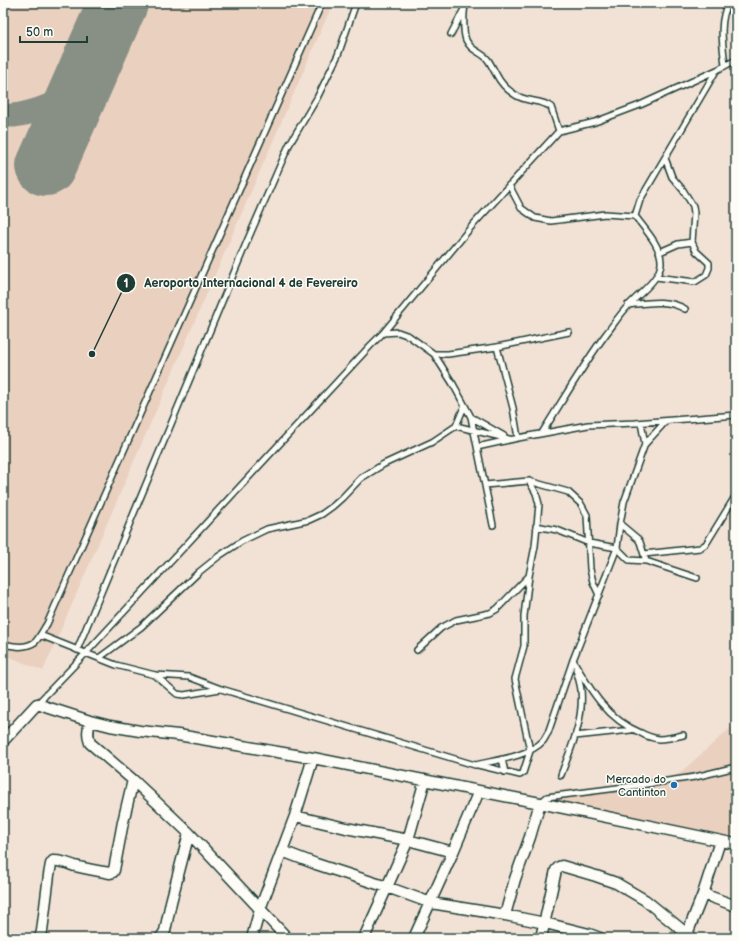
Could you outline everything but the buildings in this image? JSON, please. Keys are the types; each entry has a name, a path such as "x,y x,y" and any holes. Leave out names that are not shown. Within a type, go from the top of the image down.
{"street":[{"path":"3,741 37,704 90,721 140,731 178,735 313,758 731,842 703,894 690,936 645,900 616,883 562,866 556,870 541,938"},
{"path":"90,721 88,733 90,743 133,780 189,833 287,938"},
{"path":"252,938 260,909 295,816 313,758"},
{"path":"40,938 49,874 53,861 57,860 66,864 110,873 113,872 133,780"},
{"path":"364,938 408,840 425,780"},
{"path":"414,938 431,903 479,791"},
{"path":"505,915 540,803"},
{"path":"295,816 408,840 453,852"},
{"path":"160,938 165,931 189,833"},
{"path":"282,852 388,887 431,903 545,923 600,938"},
{"path":"703,894 736,906"}],"lane":[{"path":"3,644 25,647 35,642 47,624 322,3"},
{"path":"77,650 245,247 289,145 317,98 338,55 356,3"},
{"path":"725,65 722,41 723,18 726,7 729,3"},
{"path":"451,34 466,4"},
{"path":"466,4 465,34 466,40 470,46 476,52 485,56 498,78 505,87 514,94 523,100 542,103 551,107 559,131"},
{"path":"37,704 383,333 472,226 559,131 595,122 640,104 736,60"},
{"path":"635,216 640,200 717,70"},
{"path":"656,277 696,282 706,275 709,268 709,263 696,251 692,242 694,206 672,177 665,158"},
{"path":"509,185 521,208 536,218 551,222 605,214 635,216 660,252 662,263 656,277 628,305 592,353 542,433"},
{"path":"660,252 678,244 692,242"},
{"path":"628,305 659,302 669,303 685,309"},
{"path":"383,333 398,332 409,336 434,354 453,384 470,417 493,525"},
{"path":"434,354 448,354 497,347 569,332"},
{"path":"497,347 513,408 518,438"},
{"path":"99,658 141,627 199,572 220,556 236,545 266,529 309,520 322,514 338,502 362,478 384,464 432,442 456,426 464,407"},
{"path":"477,447 588,425 641,423 736,415"},
{"path":"470,417 510,440"},
{"path":"475,765 530,751 543,741 548,733 573,660 617,548 624,502 645,444 666,421"},
{"path":"641,423 645,444"},
{"path":"456,426 510,440"},
{"path":"40,635 116,665 155,675 189,677 220,689 475,765 520,775 530,751 515,679 524,646 524,616 529,576 535,546 539,504 536,493 529,481"},
{"path":"484,485 529,481 568,492 581,504 587,516 590,569 592,582 598,595"},
{"path":"644,554 700,548 706,544 736,495"},
{"path":"620,524 638,539 646,561"},
{"path":"536,526 557,530 589,543 617,548 629,560 646,561 697,578"},
{"path":"417,650 441,628 456,620 490,613 497,609 529,576"},
{"path":"573,660 597,698 612,716 631,730 646,736 658,738 670,738 683,735"},
{"path":"561,775 575,736 581,708 581,691 573,660"},
{"path":"155,675 177,694 184,695 220,689"},
{"path":"575,736 631,730"},
{"path":"502,759 505,772"},
{"path":"540,803 547,796 695,777 736,767"}],"shaded area":[{"path":"3,3 333,3 43,671 3,654"},
{"name":"Mercado do Cantinton","path":"736,723 736,832 725,838 548,805 551,791 673,779"}],"taxiway":[{"path":"3,115 9,116 24,114 48,106 62,98 84,81"}],"runway":[{"path":"46,166 118,3"}],"place":[{"name":"Aeroporto Internacional 4 de Fevereiro","path":"92,354"},
{"name":"Mercado do Cantinton","path":"674,785"}]}
